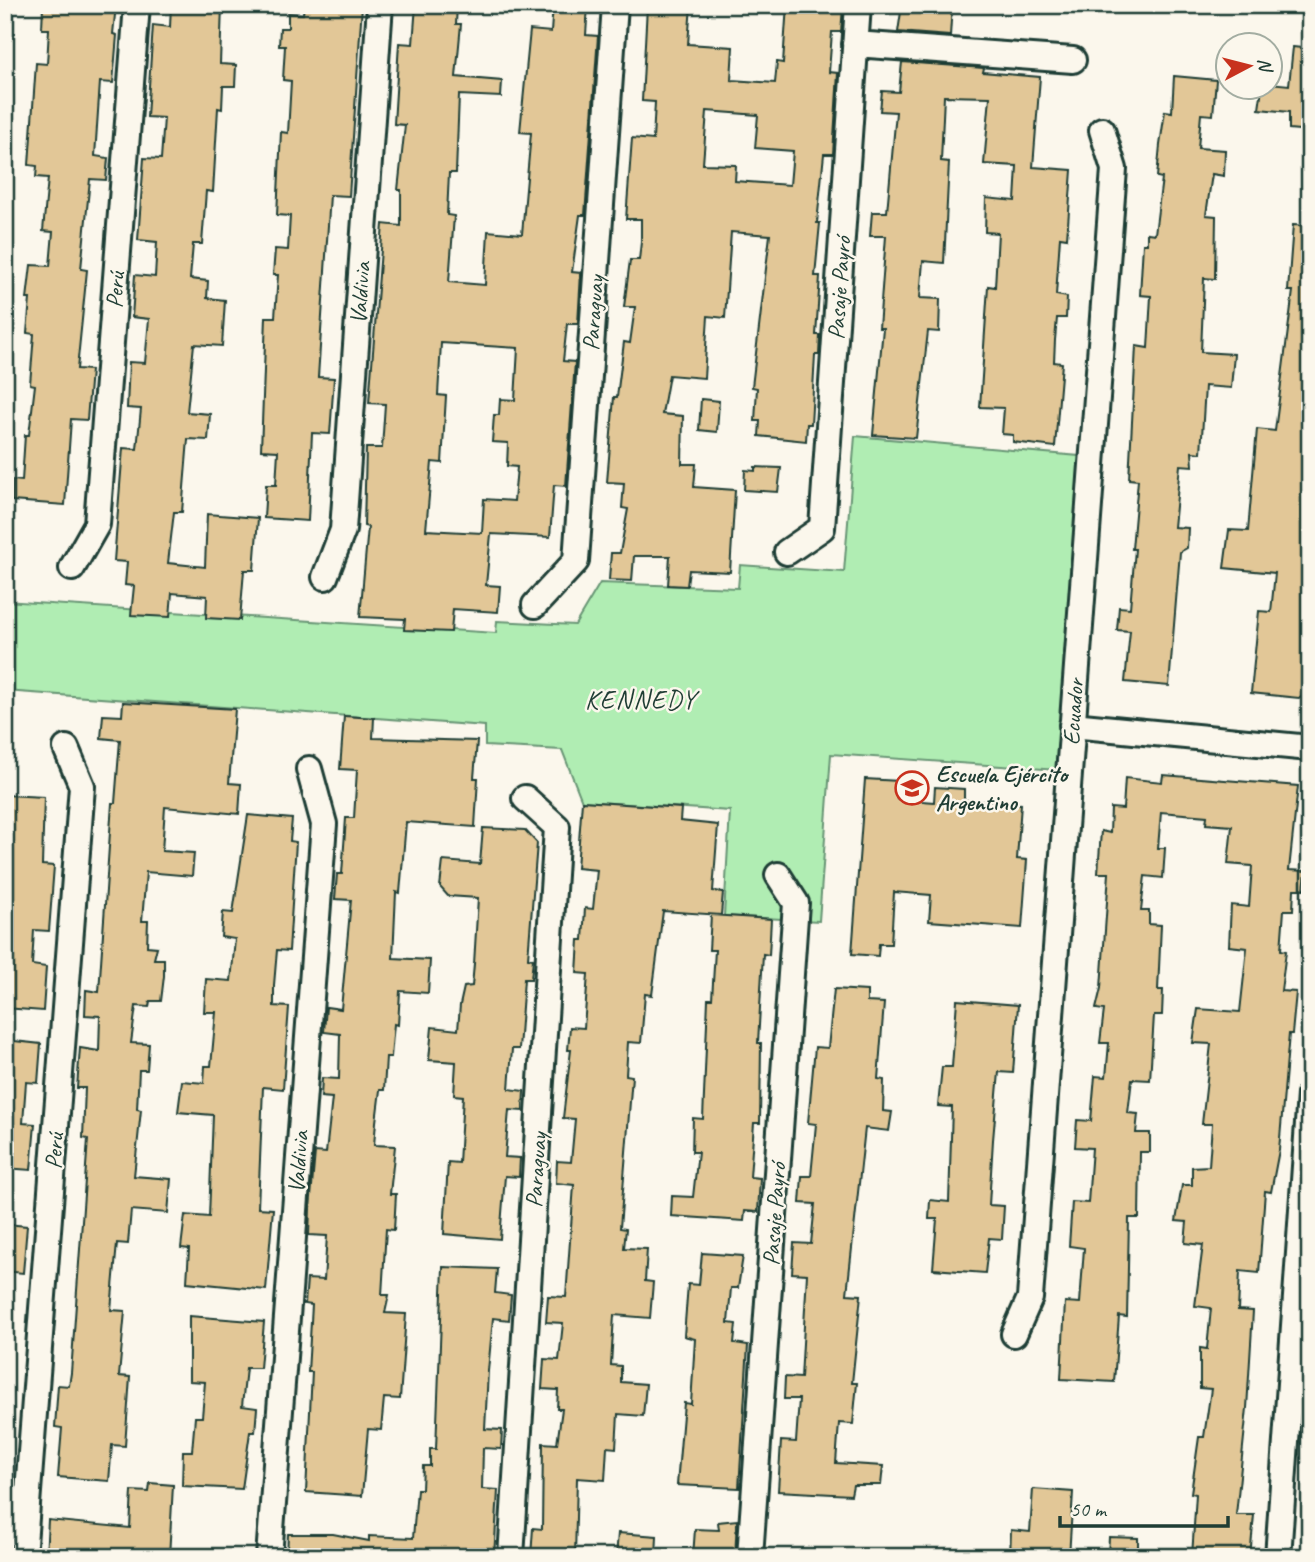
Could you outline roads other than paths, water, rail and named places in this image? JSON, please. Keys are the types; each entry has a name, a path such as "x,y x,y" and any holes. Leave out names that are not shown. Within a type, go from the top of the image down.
{"street":[{"name":"Perú","path":"72,568 97,524 137,5"},
{"name":"Valdivia","path":"325,578 343,530 380,5"},
{"name":"Paraguay","path":"535,605 576,561 615,5"},
{"name":"Pasaje Payró","path":"787,552 822,528 858,5"},
{"path":"855,44 1073,60"},
{"name":"Ecuador","path":"1014,1334 1030,1298 1114,169 1101,130"},
{"path":"1072,725 1310,748"},
{"name":"Perú","path":"23,1557 82,786 66,748"},
{"name":"Valdivia","path":"269,1557 324,824 309,769"},
{"name":"Paraguay","path":"511,1557 557,827 525,798"},
{"name":"Pasaje Payró","path":"750,1557 796,903 778,876"},
{"path":"1278,1557 1310,1096"}],"place":[{"name":"Escuela Ejército Argentino","path":"912,788"}],"district":[{"name":"KENNEDY","path":"641,699"}]}
